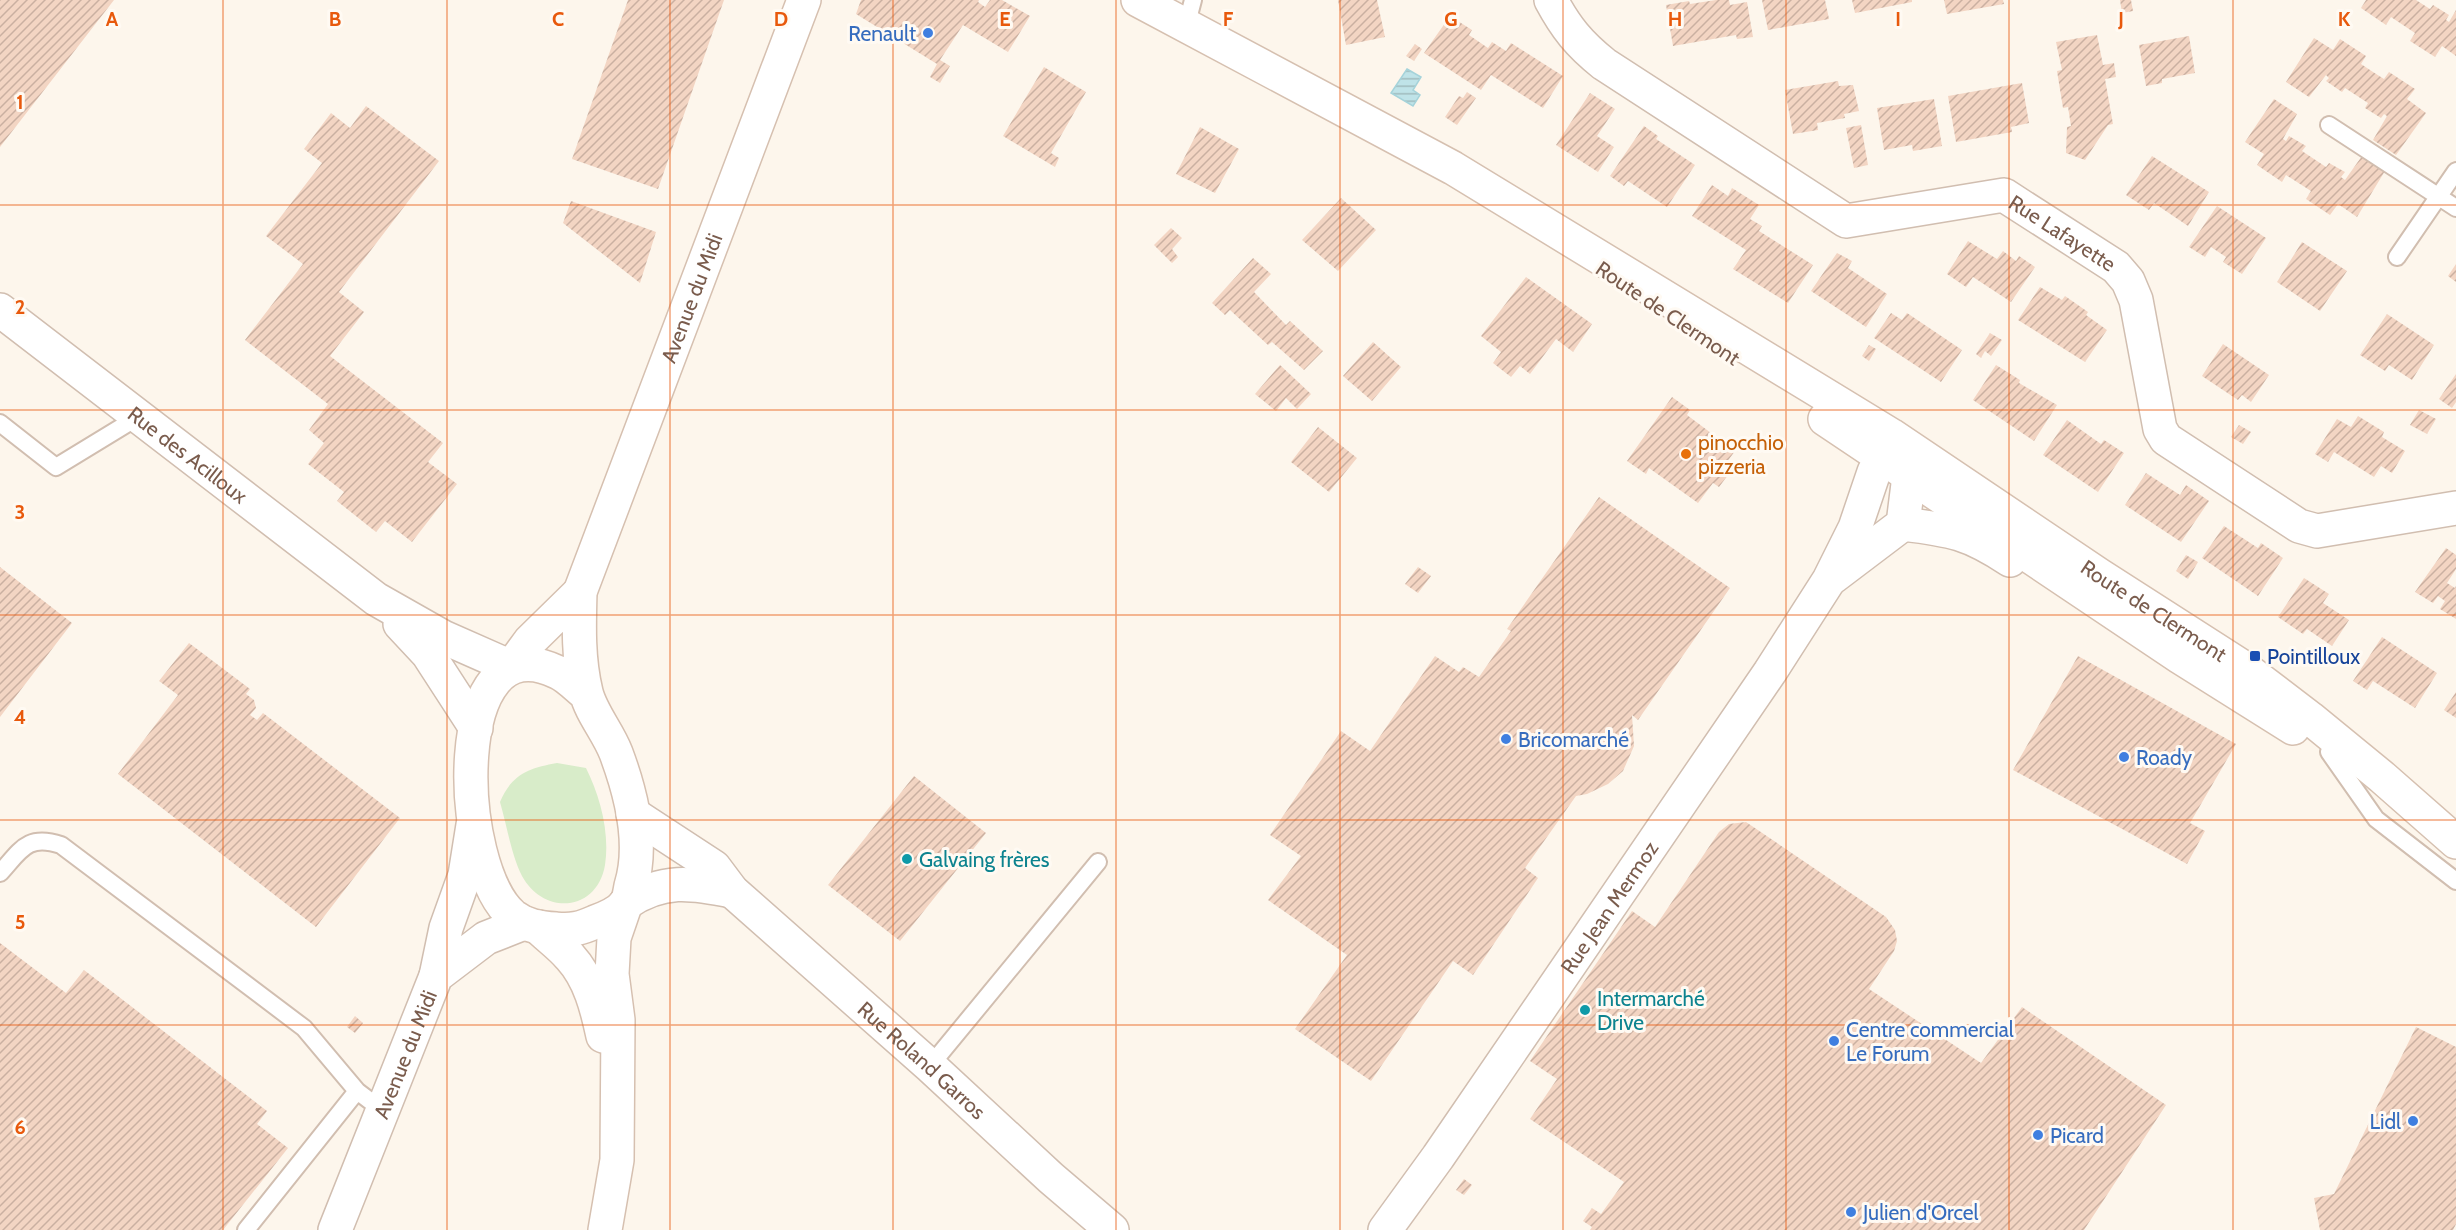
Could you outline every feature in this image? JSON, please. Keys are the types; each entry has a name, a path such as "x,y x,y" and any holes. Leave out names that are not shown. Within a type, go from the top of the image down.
{"street":[{"name":"Avenue du Midi","path":"586,694 578,636 580,592 804,0"},
{"name":"Route de Clermont","path":"1138,0 1190,14 1453,168 1901,456 2099,574 2247,670 2382,777 2456,842"},
{"name":"Rue Lafayette","path":"1551,0 1563,22 1580,44 1604,64 1846,222 2004,195 2116,267 2128,281 2136,300 2160,429 2166,439 2299,526 2317,531 2456,507"},
{"name":"Rue des Acilloux","path":"0,310 376,599 442,637 511,667"},
{"name":"Route de Clermont","path":"1901,456 2180,657 2329,752 2382,777"},
{"path":"1901,456 1903,524"},
{"name":"Rue Jean Mermoz","path":"1385,1230 1438,1157 1770,672 1829,580 1855,528 1874,472 1901,456"},
{"name":"Route de Clermont","path":"1903,524 1949,530 1981,541 2099,618 2180,657"},
{"name":"Rue Jean Mermoz","path":"1829,580 1903,524"},
{"name":"Avenue du Midi","path":"473,825 470,764 476,728 488,690 498,676 511,667 530,641 580,592"},
{"name":"Rue des Acilloux","path":"376,599 428,654 476,728"},
{"path":"511,667 533,665 558,672 586,694 615,751 633,814 637,845 634,876 614,938 612,974 618,1020 616,1068 618,1160 605,1230"},
{"name":"Rue Roland Garros","path":"633,814 714,867 732,891 930,1065 1050,1178 1112,1230"},
{"path":"473,825 493,885 512,915 531,925 570,956 585,979 596,1004 604,1040 616,1068"},
{"path":"436,976 446,928 465,875 473,825"},
{"name":"Rue Roland Garros","path":"531,925 577,930 609,917 644,891 663,885 702,885 732,891"},
{"name":"Avenue du Midi","path":"335,1230 370,1101 436,976 486,938 531,925"}],"lane":[{"path":"2329,125 2456,208"},
{"path":"2397,257 2456,171"},
{"path":"0,423 57,467 138,417"},
{"path":"2329,752 2376,819 2456,881"},
{"path":"0,873 27,843 44,839 61,845 304,1028 370,1101 246,1230"},
{"path":"930,1065 1098,862"}],"green space":[{"path":"557,763 586,768 596,790 605,828 605,865 600,881 592,892 581,900 569,903 543,898 522,876 512,849 500,802 510,785 522,774 538,767"}],"water":[{"path":"1407,69 1421,77 1413,90 1420,95 1413,106 1391,93"}],"building":[{"path":"0,0 114,0 0,147"},
{"path":"628,0 724,0 658,189 572,159"},
{"path":"861,0 979,0 978,2 985,7 990,0 1002,0 1030,16 1008,52 963,25 940,60 950,66 940,83 930,77 937,64 856,14"},
{"path":"1338,0 1377,0 1385,37 1346,45"},
{"path":"1729,0 1730,5 1747,2 1753,37 1737,39 1736,35 1673,46 1666,5"},
{"path":"1762,0 1825,0 1829,19 1768,30"},
{"path":"1852,0 1912,0 1912,2 1855,13"},
{"path":"1944,0 2003,0 2004,4 1947,14"},
{"path":"2120,0 2131,0 2133,11 2122,13"},
{"path":"2366,0 2416,0 2430,9 2433,5 2449,15 2446,20 2449,22 2456,10 2456,56 2442,46 2435,57 2410,41 2415,33 2391,17 2386,25 2361,8"},
{"path":"1450,16 1472,30 1469,35 1488,48 1492,42 1506,51 1511,43 1563,76 1543,108 1491,75 1481,90 1424,53"},
{"path":"2097,35 2103,65 2114,63 2116,77 2105,79 2113,124 2108,125 2085,160 2066,153 2067,127 2071,126 2068,107 2063,108 2057,71 2062,70 2056,42"},
{"path":"2189,36 2195,73 2162,79 2162,83 2146,86 2139,45"},
{"path":"2314,38 2333,50 2340,39 2366,56 2361,64 2373,72 2384,79 2389,72 2415,89 2407,99 2426,113 2396,155 2373,140 2387,116 2384,114 2381,118 2365,108 2368,103 2345,88 2342,92 2326,81 2329,78 2326,75 2309,97 2286,82"},
{"path":"1415,44 1422,49 1414,61 1406,56"},
{"path":"1044,67 1086,92 1051,153 1059,158 1055,167 1003,136"},
{"path":"1838,81 1839,86 1853,85 1859,111 1844,114 1845,118 1817,123 1818,130 1793,134 1785,90"},
{"path":"2022,83 2029,123 2011,127 2012,132 1956,142 1948,96"},
{"path":"1467,92 1476,98 1457,125 1445,117 1459,96 1463,98"},
{"path":"1590,93 1615,109 1597,136 1614,147 1598,172 1556,145"},
{"path":"1934,99 1942,146 1913,151 1912,145 1884,150 1877,108"},
{"path":"2274,99 2297,114 2283,139 2286,141 2289,136 2306,146 2302,151 2326,167 2329,163 2345,172 2341,177 2345,180 2362,156 2385,171 2357,217 2338,204 2330,215 2306,199 2311,191 2286,175 2282,182 2257,165 2264,154 2245,142"},
{"path":"366,106 439,161 339,292 364,312 330,356 443,443 428,462 457,484 412,542 385,521 376,532 337,501 344,492 308,464 324,443 309,430 328,404 245,340 303,264 266,236 322,163 304,149 331,113 350,128"},
{"path":"1861,125 1868,165 1854,168 1846,128"},
{"path":"1644,126 1658,136 1656,139 1695,165 1667,207 1628,181 1624,186 1610,176"},
{"path":"1200,127 1239,149 1215,193 1176,174"},
{"path":"2152,156 2209,192 2188,226 2154,203 2149,210 2126,195"},
{"path":"1712,185 1728,196 1732,188 1759,205 1750,219 1762,226 1759,231 1813,265 1788,303 1733,269 1746,250 1692,216"},
{"path":"1341,198 1376,230 1338,271 1302,240"},
{"path":"571,201 656,232 640,283 563,223"},
{"path":"2217,206 2266,238 2242,274 2223,262 2226,257 2211,247 2205,257 2189,247"},
{"path":"1171,228 1182,238 1172,249 1178,257 1172,263 1154,245"},
{"path":"1968,241 1997,259 2003,251 2016,261 2019,256 2035,267 2011,302 1973,277 1966,287 1947,274"},
{"path":"2302,242 2347,271 2320,311 2277,282"},
{"path":"1837,253 1852,261 1848,268 1887,294 1866,327 1811,291"},
{"path":"1253,258 1271,274 1254,292 1286,325 1290,321 1323,351 1304,370 1272,342 1268,345 1230,310 1225,315 1212,303"},
{"path":"2456,264 2456,282 2448,276"},
{"path":"1526,277 1592,324 1573,352 1556,339 1530,374 1520,366 1511,377 1493,363 1501,352 1481,336"},
{"path":"2040,287 2062,300 2065,296 2088,312 2086,315 2107,330 2085,362 2018,320"},
{"path":"1891,313 1902,320 1907,313 1962,350 1941,382 1874,338"},
{"path":"2387,314 2434,345 2412,380 2389,365 2385,371 2360,355"},
{"path":"1990,333 2002,340 1991,356 1985,351 1981,358 1976,354"},
{"path":"1373,342 1401,367 1372,401 1343,376"},
{"path":"2223,344 2269,375 2251,402 2242,395 2238,400 2202,376"},
{"path":"1869,345 1876,349 1869,361 1862,356"},
{"path":"1280,365 1311,394 1297,409 1286,398 1276,411 1255,394"},
{"path":"1996,365 2020,380 2019,383 2057,405 2034,441 1973,400"},
{"path":"2456,374 2456,402 2452,408 2439,399"},
{"path":"1672,397 1690,410 1687,415 1735,451 1721,470 1728,475 1719,487 1713,483 1698,503 1649,468 1646,474 1627,461"},
{"path":"2419,410 2436,419 2427,434 2410,425"},
{"path":"2358,416 2384,432 2382,437 2405,451 2392,473 2381,466 2374,477 2334,452 2328,462 2315,454 2337,419 2351,427"},
{"path":"2067,420 2101,444 2104,440 2124,453 2098,492 2043,455"},
{"path":"2239,425 2251,432 2243,444 2231,437"},
{"path":"1318,427 1357,458 1329,492 1291,462"},
{"path":"2146,473 2180,495 2186,485 2209,501 2181,542 2125,505"},
{"name":"Bricomarché","path":"1599,497 1730,588 1638,720 1632,715 1634,746 1623,771 1608,784 1587,794 1576,796 1525,868 1538,878 1473,975 1453,961 1371,1081 1295,1029 1347,955 1268,900 1301,856 1270,835 1341,731 1370,751 1435,656 1459,672 1463,667 1479,677 1511,631 1507,629"},
{"path":"2224,526 2258,548 2261,543 2283,558 2258,596 2202,558"},
{"path":"2446,548 2456,555 2456,569 2447,583 2455,588 2456,586 2456,619 2440,609 2445,601 2438,596 2433,603 2415,592"},
{"path":"2186,555 2198,562 2188,579 2176,571"},
{"path":"0,567 72,623 0,717"},
{"path":"1418,567 1431,576 1418,593 1405,584"},
{"path":"2304,578 2329,594 2323,603 2349,620 2332,646 2307,629 2303,634 2278,617"},
{"path":"2382,637 2437,673 2415,708 2373,681 2367,690 2353,681"},
{"path":"189,643 250,689 246,694 254,700 256,708 250,715 257,720 263,713 400,818 316,927 118,774 178,695 159,681"},
{"name":"Roady","path":"2078,656 2236,744 2190,823 2205,831 2187,864 2013,770"},
{"path":"2456,692 2456,718 2444,710"},
{"name":"Galvaing frères","path":"914,776 986,833 900,941 828,885"},
{"path":"1746,822 1886,917 1895,930 1897,941 1894,951 1869,989 1981,1063 2022,1007 2166,1105 2084,1230 1590,1230 1592,1227 1583,1221 1592,1208 1601,1214 1624,1182 1530,1119 1557,1079 1530,1061 1632,911 1655,927 1719,832 1729,824"},
{"path":"0,943 66,993 84,970 267,1111 257,1124 288,1148 223,1230 0,1230"},
{"path":"355,1016 363,1023 355,1033 347,1027"},
{"name":"Lidl","path":"2416,1027 2456,1047 2456,1224 2453,1230 2320,1230 2314,1198 2334,1194"},
{"path":"1464,1179 1472,1185 1464,1195 1456,1190"}],"place":[{"name":"Renault","path":"928,33"},
{"name":"pinocchio pizzeria","path":"1686,454"},
{"name":"Pointilloux","path":"2255,656"},
{"name":"Bricomarché","path":"1506,739"},
{"name":"Roady","path":"2124,757"},
{"name":"Galvaing frères","path":"907,859"},
{"name":"Intermarché Drive","path":"1585,1010"},
{"name":"Centre commercial Le Forum","path":"1834,1041"},
{"name":"Lidl","path":"2413,1121"},
{"name":"Picard","path":"2038,1135"},
{"name":"Julien d'Orcel","path":"1851,1212"}]}
